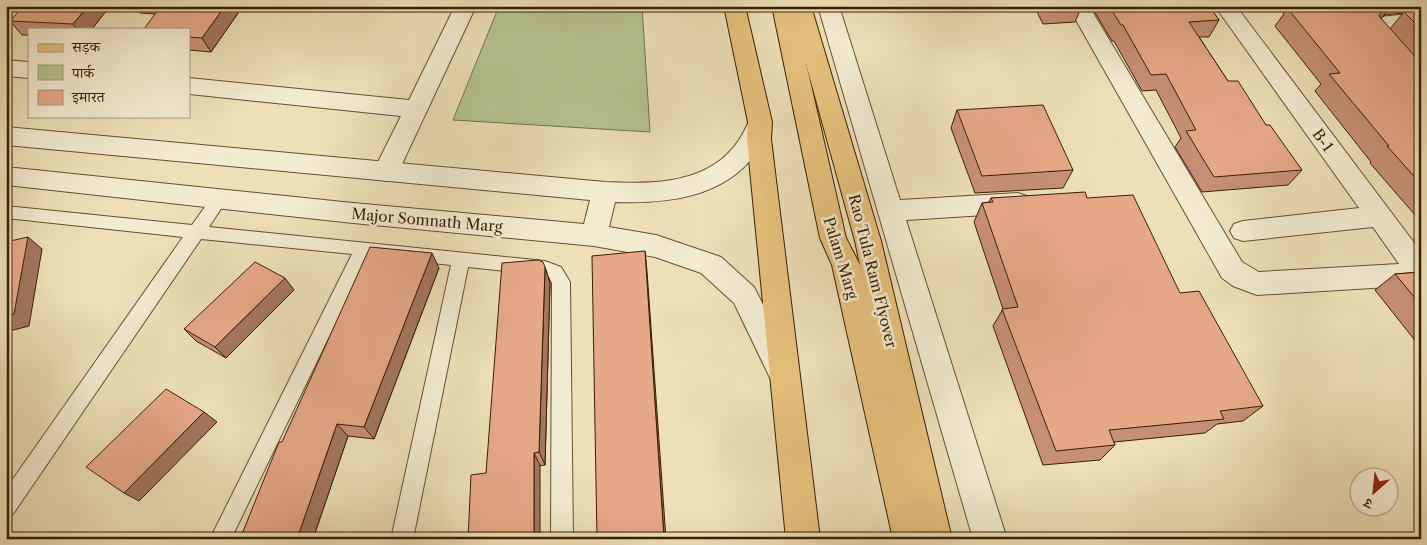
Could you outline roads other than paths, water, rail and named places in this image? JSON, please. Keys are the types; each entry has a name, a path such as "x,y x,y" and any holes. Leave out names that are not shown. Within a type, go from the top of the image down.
{"main road":[{"path":"734,6 760,122 758,139 803,539"},
{"name":"Palam Marg","path":"782,6 833,238 846,266 910,539"},
{"name":"Rao Tula Ram Flyover","path":"800,6 868,240 935,539"}],"street":[{"path":"386,172 466,6"},
{"path":"828,6 889,212 990,539"},
{"path":"1078,6 1232,270 1243,278 1257,284 1421,273"},
{"name":"B-1","path":"1225,6 1421,273"},
{"path":"1383,32 1421,20"},
{"path":"6,68 28,70"},
{"path":"190,86 416,109"},
{"path":"6,136 606,192 652,194 690,188 723,170 747,148 760,122"},
{"name":"Major Somnath Marg","path":"6,176 594,235 656,246 711,265 744,295 784,375"},
{"path":"594,235 606,192"},
{"path":"889,212 1046,201"},
{"path":"1242,231 1379,216"}],"lane":[{"path":"6,507 220,198"},
{"path":"6,212 545,268 555,272 561,282 562,539"},
{"path":"220,538 363,250"},
{"path":"402,539 461,259"}]}
